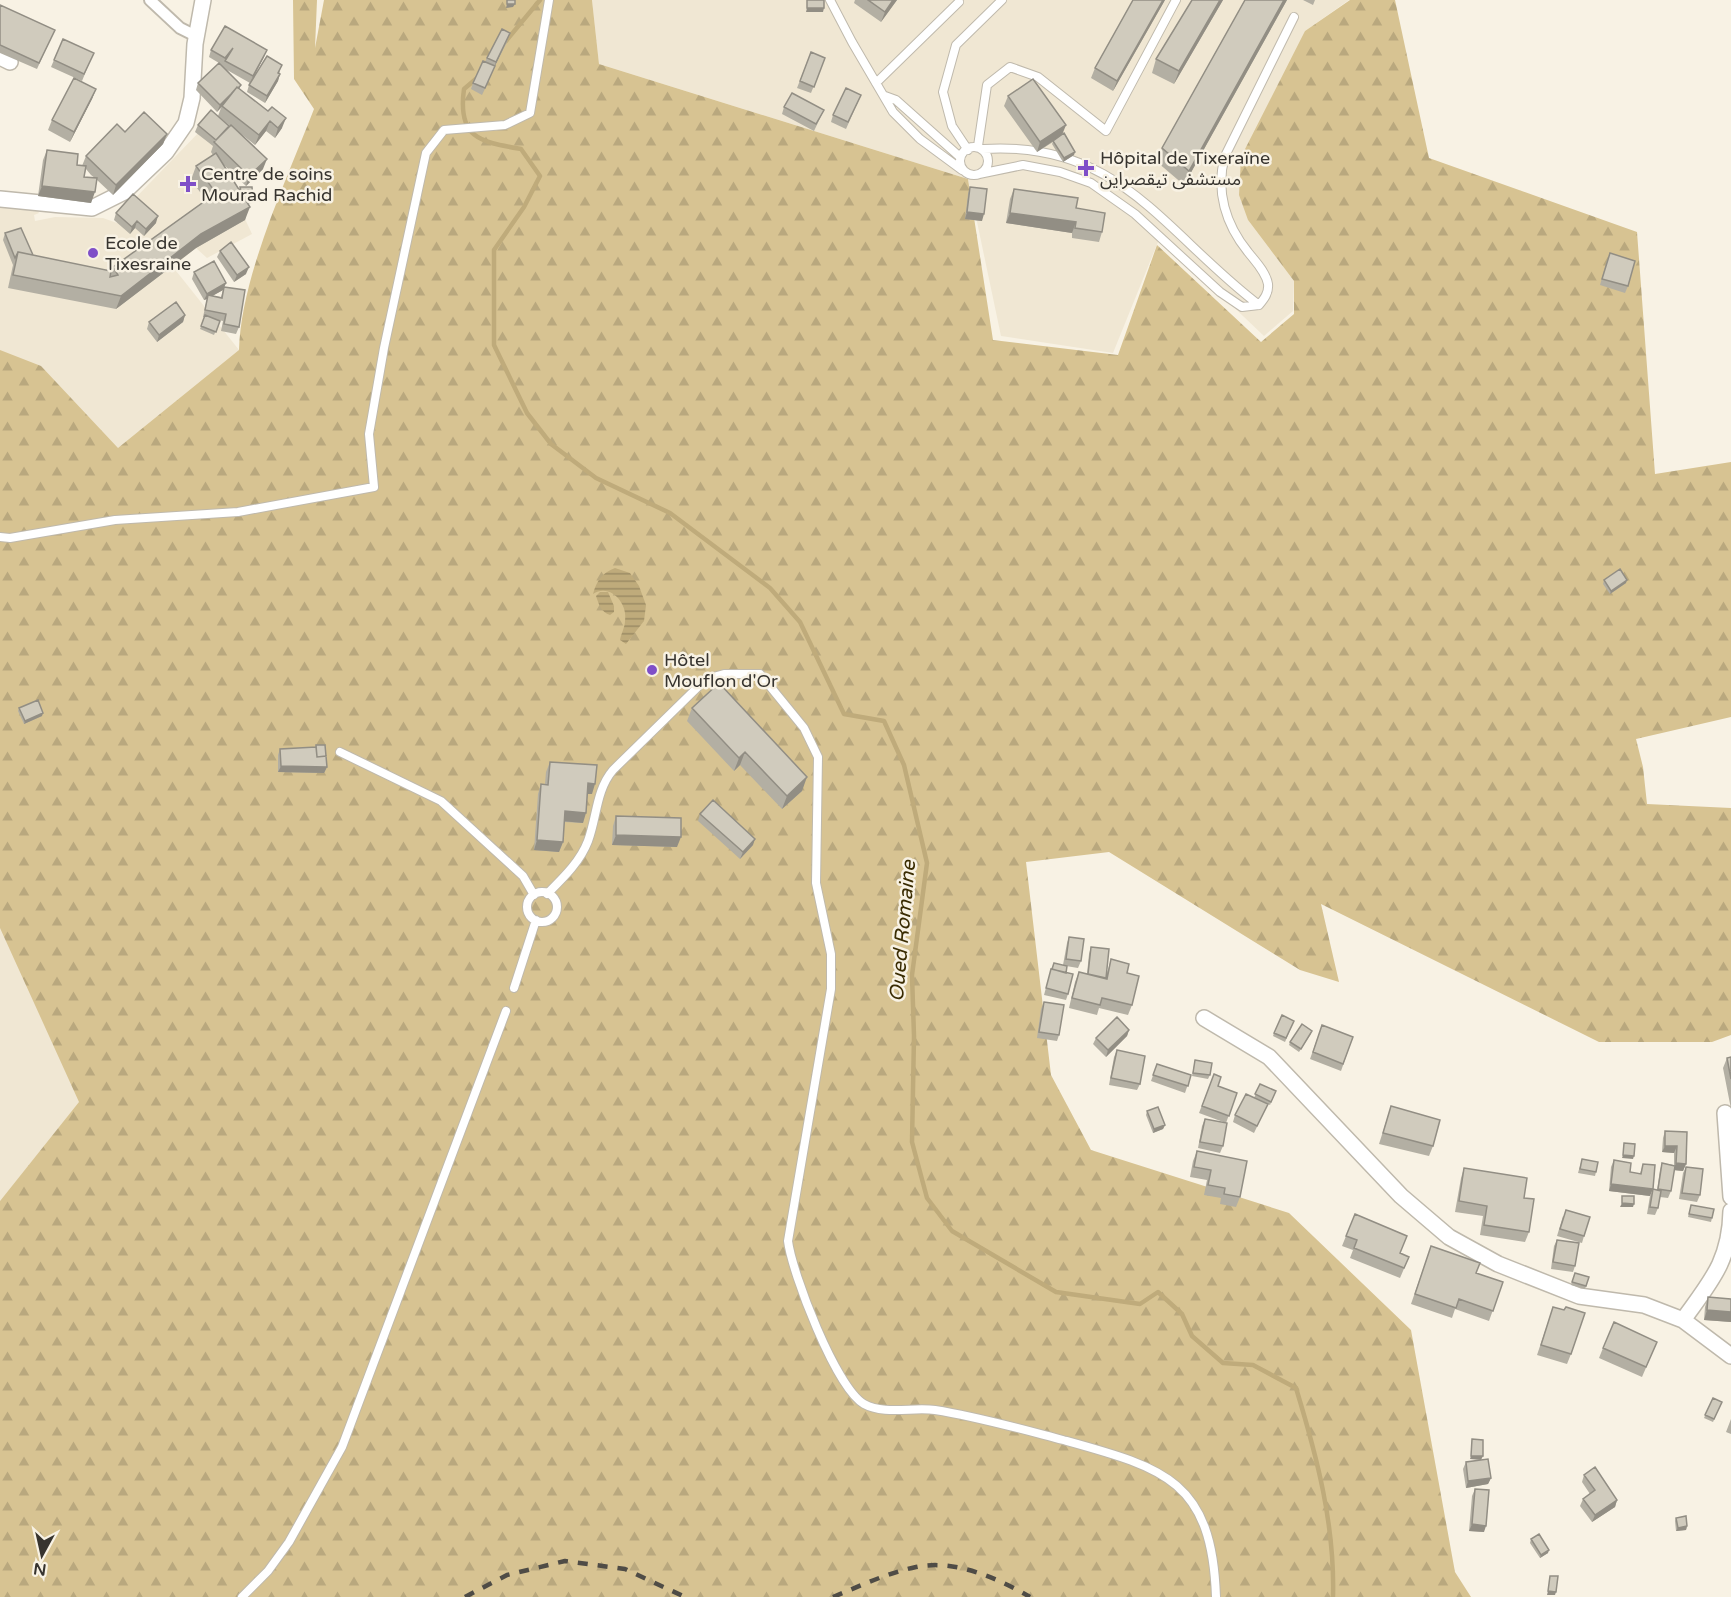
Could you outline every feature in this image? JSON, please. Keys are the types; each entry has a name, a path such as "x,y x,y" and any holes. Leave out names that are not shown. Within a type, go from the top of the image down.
{"street":[{"path":"150,0 180,28 196,36"},
{"path":"0,199 92,208 124,192 166,152 186,123 194,85 196,36 203,0"},
{"path":"1204,1018 1269,1057 1401,1196 1449,1237 1498,1264 1579,1296 1644,1305 1683,1320 1731,1356"},
{"path":"1725,1113 1731,1197"},
{"path":"1683,1320 1714,1277 1725,1254 1730,1238 1731,1211"}],"lane":[{"path":"0,537 10,538 116,520 238,512 374,487 369,434 384,348 426,153 444,130 505,124 530,113 549,0"},
{"path":"830,0 893,112 920,139 971,175 1023,165 1060,172 1091,183 1135,214 1220,292 1242,307 1259,305 1266,298 1268,284 1229,222 1222,197 1220,174 1225,156 1294,17"},
{"path":"968,150 952,126 943,92 956,45 1002,0"},
{"path":"979,174 988,160 980,148 987,85 1010,67 1038,77 1106,131 1176,0"},
{"path":"876,82 959,3"},
{"path":"885,96 896,100 960,157 962,170"},
{"path":"960,157 973,145 980,148 1013,147 1056,155 1086,164 1112,177 1142,199 1224,279 1259,305"},
{"path":"534,896 547,894 572,869 587,844 597,814 602,784 613,770 706,679 724,674 760,674 804,728 818,757 816,884 831,954 831,989 788,1241 792,1264 812,1318 846,1383 863,1404 889,1409 924,1409 994,1422 1112,1453 1166,1476 1189,1499 1202,1522 1215,1564 1216,1597"},
{"path":"340,752 441,801 524,876 534,896"},
{"path":"534,896 528,908 536,920 545,922 556,913 555,900 547,894"},
{"path":"514,988 536,920"},
{"path":"242,1597 268,1571 289,1542 317,1497 342,1448 506,1011"}],"shaded area":[{"name":"Hôpital de Tixeraïne مستشفى تيقصراين","path":"592,0 1349,0 1305,31 1248,220 1294,281 1293,311 1264,336 1160,237 1113,353 1001,336 968,179 599,64"},
{"path":"202,129 220,148 214,152 252,234 207,258 196,248 173,267 239,350 79,1103 0,1201 0,204 37,209 39,213 34,215 35,221 55,217 103,218 117,223 122,220 118,216"},
{"path":"615,568 630,573 639,586 646,605 644,621 626,644 620,640 625,614 621,602 606,591 593,594 601,578"},
{"path":"600,592 608,592 614,606 614,612 610,615 604,612 599,605 596,596"}],"green space":[{"path":"293,0 317,0 315,48 324,0 592,0 599,64 968,179 993,340 1118,355 1157,245 1261,342 1294,314 1294,281 1248,220 1239,195 1241,157 1305,31 1350,0 1395,0 1429,158 1637,232 1655,474 1731,462 1731,717 1636,739 1643,767 1647,804 1731,808 1731,1035 1712,1042 1599,1042 1321,904 1339,982 1300,970 1109,852 1026,862 1051,1075 1091,1150 1289,1213 1411,1330 1455,1572 1471,1597 0,1597 0,1201 79,1102 0,928 0,350 41,366 118,448 239,350 242,321 256,260 314,109 294,79"}],"building":[{"path":"507,0 515,0 515,4 507,4"},
{"path":"807,0 824,0 824,8 807,8"},
{"path":"868,0 893,0 885,12"},
{"path":"1133,0 1163,0 1117,81 1095,68"},
{"path":"1192,0 1220,0 1179,71 1156,59"},
{"path":"1245,0 1284,0 1189,171 1162,148"},
{"path":"0,5 55,30 39,63 0,45"},
{"path":"225,26 267,50 253,76 225,61 233,48 225,58 211,50"},
{"path":"502,29 510,33 496,62 487,58"},
{"path":"63,39 94,53 84,74 54,60"},
{"path":"811,52 825,58 814,87 800,81"},
{"path":"267,56 282,65 278,73 280,74 267,96 249,85"},
{"path":"483,61 495,66 485,88 473,83"},
{"path":"219,63 241,85 220,105 198,83"},
{"path":"74,78 96,89 74,132 52,120"},
{"path":"1033,79 1066,125 1040,142 1008,96"},
{"path":"237,87 268,111 272,107 286,118 278,128 270,121 259,135 222,106"},
{"path":"846,88 861,95 848,122 833,115"},
{"path":"792,93 824,110 816,124 784,107"},
{"path":"211,110 229,126 216,140 198,125"},
{"path":"144,112 167,134 116,185 86,156 117,124 125,132"},
{"path":"231,125 267,159 249,176 214,142"},
{"path":"1064,133 1075,152 1064,158 1053,141"},
{"path":"47,150 78,154 77,165 86,166 84,177 97,178 95,192 42,186"},
{"path":"216,153 250,207 201,234 121,296 13,275 18,252 111,271 110,277 118,275 113,267 216,193 196,166"},
{"path":"240,187 252,187 253,199 246,200"},
{"path":"970,187 987,189 984,214 967,212"},
{"path":"1014,189 1078,198 1076,208 1105,213 1102,232 1075,228 1076,222 1010,213"},
{"path":"133,194 158,216 146,229 137,221 132,227 116,213"},
{"path":"21,228 33,255 18,252 15,258 5,233"},
{"path":"231,242 249,267 237,275 220,251"},
{"path":"1610,253 1635,261 1628,286 1602,279"},
{"path":"214,261 226,283 207,294 194,272"},
{"path":"224,287 245,290 239,327 224,324 226,314 205,310 208,295 222,298"},
{"path":"176,302 185,315 159,335 149,322"},
{"path":"205,315 220,321 216,332 201,326"},
{"path":"1620,569 1627,580 1611,591 1604,580"},
{"path":"719,683 807,777 787,796 745,752 739,758 692,708"},
{"path":"38,700 43,713 25,721 19,708"},
{"path":"316,745 325,745 326,756 317,757"},
{"path":"316,747 317,757 326,756 327,767 281,766 280,749"},
{"path":"550,762 597,765 595,784 588,783 586,813 565,811 563,842 537,840 541,784 548,785"},
{"path":"713,800 755,839 743,852 700,814"},
{"path":"616,816 681,818 681,837 616,835"},
{"path":"1069,937 1084,939 1081,961 1066,959"},
{"path":"1091,947 1109,949 1106,978 1088,974"},
{"path":"1111,959 1129,964 1127,973 1139,976 1132,1005 1102,998 1100,1005 1072,998 1079,972 1107,979"},
{"path":"1054,963 1067,966 1066,973 1052,969"},
{"path":"1051,969 1073,974 1068,994 1046,988"},
{"path":"1044,1002 1064,1005 1059,1035 1039,1032"},
{"path":"1282,1015 1294,1021 1286,1038 1274,1033"},
{"path":"1117,1017 1129,1030 1108,1050 1096,1038"},
{"path":"1302,1024 1312,1031 1301,1049 1290,1042"},
{"path":"1322,1025 1353,1037 1343,1064 1313,1052"},
{"path":"1117,1050 1145,1056 1140,1084 1111,1078"},
{"path":"1731,1057 1731,1079 1727,1058"},
{"path":"1195,1060 1212,1063 1210,1075 1193,1073"},
{"path":"1157,1064 1191,1075 1188,1086 1153,1075"},
{"path":"1214,1074 1221,1077 1218,1086 1237,1093 1229,1116 1202,1106"},
{"path":"1260,1084 1276,1091 1271,1102 1255,1094"},
{"path":"1246,1094 1268,1104 1257,1126 1235,1115"},
{"path":"1391,1106 1440,1120 1433,1146 1383,1133"},
{"path":"1158,1107 1165,1125 1154,1129 1147,1111"},
{"path":"1205,1119 1227,1123 1223,1146 1200,1142"},
{"path":"1665,1131 1687,1132 1686,1164 1676,1163 1677,1146 1665,1146"},
{"path":"1624,1143 1635,1144 1634,1156 1623,1155"},
{"path":"1197,1151 1247,1161 1240,1197 1224,1194 1225,1188 1208,1185 1211,1170 1194,1167"},
{"path":"1582,1159 1598,1162 1596,1172 1580,1169"},
{"path":"1614,1160 1631,1163 1630,1172 1641,1174 1643,1164 1655,1165 1653,1189 1611,1184"},
{"path":"1662,1163 1675,1166 1671,1191 1658,1189"},
{"path":"1686,1167 1703,1169 1700,1195 1682,1193"},
{"path":"1464,1168 1527,1178 1524,1198 1534,1199 1529,1232 1484,1225 1487,1206 1459,1201"},
{"path":"1653,1189 1661,1191 1658,1208 1650,1207"},
{"path":"1622,1196 1634,1196 1634,1204 1622,1203"},
{"path":"1691,1205 1714,1209 1712,1218 1689,1214"},
{"path":"1566,1210 1590,1217 1584,1236 1560,1229"},
{"path":"1355,1214 1407,1236 1400,1253 1409,1257 1404,1268 1354,1248 1357,1240 1346,1236"},
{"path":"1557,1240 1579,1243 1575,1266 1553,1262"},
{"path":"1431,1246 1480,1263 1476,1273 1503,1282 1493,1311 1459,1299 1456,1308 1415,1294"},
{"path":"1575,1273 1589,1277 1586,1286 1572,1282"},
{"path":"1708,1297 1731,1299 1731,1312 1707,1310"},
{"path":"1553,1307 1564,1310 1566,1307 1585,1313 1571,1354 1541,1345"},
{"path":"1614,1322 1657,1342 1646,1367 1603,1348"},
{"path":"1713,1398 1722,1402 1714,1419 1705,1415"},
{"path":"1472,1439 1483,1440 1483,1456 1471,1456"},
{"path":"1488,1459 1491,1478 1468,1481 1466,1462"},
{"path":"1595,1467 1617,1500 1595,1515 1583,1499 1595,1490 1584,1475"},
{"path":"1475,1489 1489,1490 1486,1526 1472,1524"},
{"path":"1686,1516 1687,1526 1678,1528 1676,1518"},
{"path":"1539,1534 1549,1550 1541,1555 1531,1539"},
{"path":"1550,1576 1558,1576 1556,1592 1548,1591"}],"waterway":[{"name":"Oued Romaine","path":"506,41 540,0"},
{"name":"Oued Romaine","path":"477,78 464,89 464,118 468,128 475,135 494,144 521,149 540,176 524,207 494,250 494,345 527,413 551,444 596,478 670,513 770,588 800,622 844,714 884,721 904,765 927,863 912,975 914,1036 912,1142 927,1198 952,1231 1056,1292 1140,1304 1158,1292 1182,1314 1192,1336 1223,1363 1253,1365 1296,1388 1311,1440 1328,1517 1333,1597"}],"railway":[{"path":"465,1597 507,1575 565,1561 625,1569 685,1597"},
{"path":"833,1597 895,1573 931,1565 975,1572 1004,1583 1030,1597"}],"place":[{"name":"Hôpital de Tixeraïne مستشفى تيقصراين","path":"1086,168"},
{"name":"Centre de soins Mourad Rachid","path":"188,184"},
{"name":"Ecole de Tixesraine","path":"93,253"},
{"name":"Hôtel Mouflon d'Or","path":"652,670"}]}
